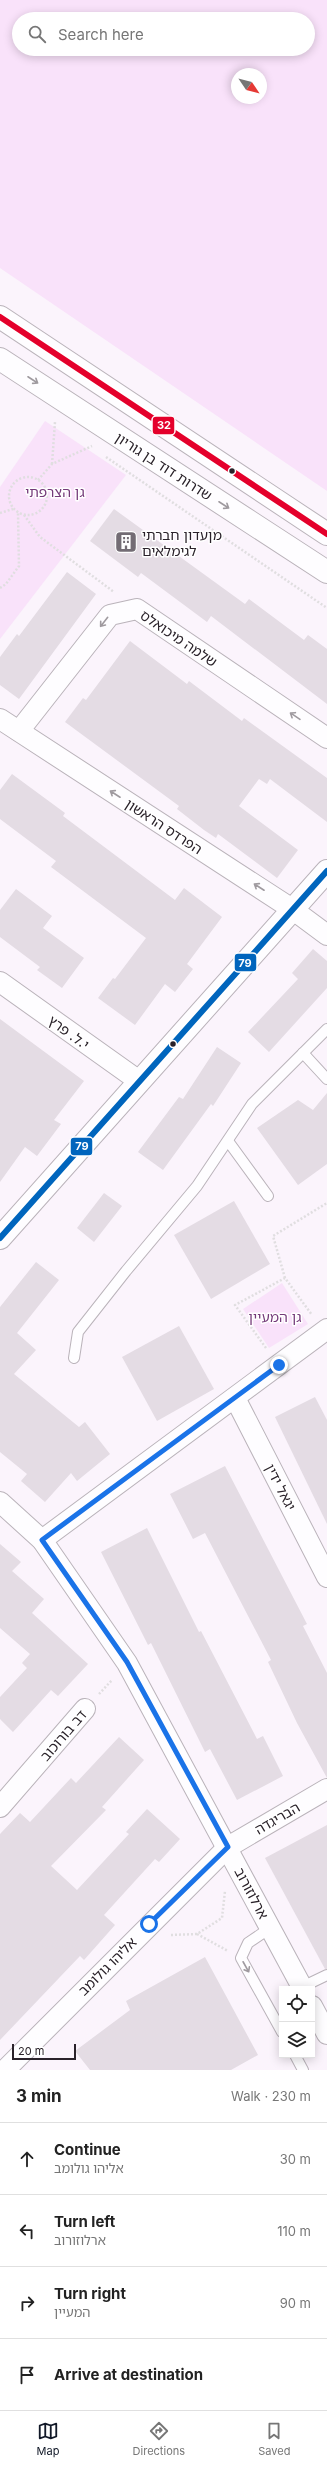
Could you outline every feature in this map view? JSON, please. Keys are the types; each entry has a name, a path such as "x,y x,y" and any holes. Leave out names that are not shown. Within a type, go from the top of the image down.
{"street":[{"path":"0,317 327,534"},
{"name":"שדרות דוד בן גוריון","path":"0,359 327,572"},
{"name":"שלמה מיכואלס","path":"19,731 110,614 137,609 327,738"},
{"name":"הפרדס הראשון","path":"0,719 292,908 327,935"},
{"path":"0,1238 327,870"},
{"name":"י.ל. פרץ","path":"0,982 139,1081"},
{"path":"42,1540 325,1330"},
{"name":"יגאל ידין","path":"235,1398 327,1577"},
{"name":"ארלוזורוב","path":"0,1502 42,1540 127,1662 228,1847 301,1986"},
{"name":"דב בורוכוב","path":"0,1807 85,1709"},
{"name":"הבריגדה","path":"228,1847 327,1790"},
{"name":"אליהו גולומב","path":"5,2070 149,1924 228,1847"},
{"path":"315,2012 327,2034"}],"lane":[{"path":"74,1358 78,1332 126,1271 198,1186 252,1104 327,1029"},
{"path":"303,1053 327,1079"},
{"path":"228,1141 268,1196"},
{"path":"270,1928 248,1944 241,1958 279,2027"},
{"path":"306,1986 327,1974"},
{"path":"296,2058 303,2070"}],"path":[{"path":"49,417 61,426"},
{"path":"52,464 55,422"},
{"path":"86,442 98,451"},
{"path":"38,480 52,464 92,446"},
{"path":"104,455 327,608"},
{"path":"22,477 38,480 47,492 45,504 36,513 24,515 18,513 13,509 8,497 12,485 22,477"},
{"path":"0,513 13,509"},
{"path":"0,588 6,584 19,566 18,513"},
{"path":"24,515 40,537 137,609"},
{"path":"325,1330 285,1278 273,1236 327,1203"},
{"path":"279,1365 235,1305 285,1278"},
{"name":"דב בורוכוב","path":"85,1709 127,1662"},
{"path":"197,1934 222,1918 226,1887"},
{"path":"149,1924 168,1935 197,1934 241,1958"}],"green space":[{"path":"0,0 327,0 327,491 0,268"},
{"name":"גן הצרפתי","path":"45,421 126,475 0,639 0,487"},
{"name":"גן המעיין","path":"282,1283 308,1324 269,1348 243,1309"}],"building":[{"path":"114,509 245,604 249,599 304,640 308,635 327,649 327,704 211,616 207,622 141,573 138,577 90,541"},
{"path":"67,572 96,594 19,699 0,685 0,657 17,634 19,636"},
{"path":"130,641 187,684 189,681 242,721 244,718 327,778 327,822 270,779 267,784 259,779 239,806 298,850 277,878 218,834 216,838 204,830 177,809 179,806 65,722 83,698 86,700"},
{"path":"12,774 65,813 63,816 175,900 184,888 222,917 187,964 193,969 175,992 165,984 135,1025 98,998 113,978 115,979 146,938 51,867 56,861 0,819 0,790"},
{"path":"16,889 52,916 43,928 84,958 62,988 37,970 40,967 0,937 0,910"},
{"path":"313,949 327,961 327,988 269,1052 248,1032 298,979 292,973"},
{"path":"0,1019 84,1081 54,1120 61,1124 37,1156 25,1147 0,1182"},
{"path":"217,1047 241,1063 213,1106 211,1104 163,1170 138,1152 179,1097 183,1099"},
{"path":"327,1093 327,1164 298,1185 257,1128 298,1100 313,1110"},
{"path":"104,1193 122,1206 94,1242 77,1228"},
{"path":"234,1201 270,1264 211,1299 174,1235"},
{"path":"36,1262 59,1280 17,1333 36,1350 14,1374 79,1427 85,1422 110,1454 77,1481 71,1473 45,1502 21,1481 27,1474 0,1452 0,1307"},
{"path":"179,1326 214,1389 157,1421 122,1357"},
{"path":"315,1397 327,1420 327,1524 275,1417"},
{"path":"225,1466 307,1624 303,1626 327,1673 327,1778 297,1723 268,1662 271,1660 205,1533 193,1539 170,1494"},
{"path":"147,1528 199,1632 201,1631 257,1739 263,1736 283,1776 237,1800 210,1749 205,1752 151,1643 148,1645 101,1552"},
{"path":"0,1544 21,1562 12,1571 44,1599 32,1613 88,1664 58,1696 51,1690 13,1732 0,1719 0,1697 27,1668 22,1663 30,1654 0,1628"},
{"path":"119,1737 144,1760 102,1807 106,1810 51,1866 77,1890 129,1834 126,1832 147,1809 180,1839 159,1862 155,1859 104,1915 115,1925 84,1960 80,1956 0,2040 0,1834 20,1813 30,1822 71,1778 76,1783"},
{"path":"327,1825 327,1969 325,1969 265,1858"},
{"path":"205,1957 258,2055 231,2070 90,2070 75,2051 130,2010 126,2001"}],"transit line":[{"name":"32","path":"0,317 327,534"},
{"name":"79","path":"0,1238 327,871"}],"place":[{"name":"מןעדון חברתי לגימלאים","path":"126,542"}],"route":[{"path":"149,1924 228,1847 127,1662 42,1540 279,1365"}]}
